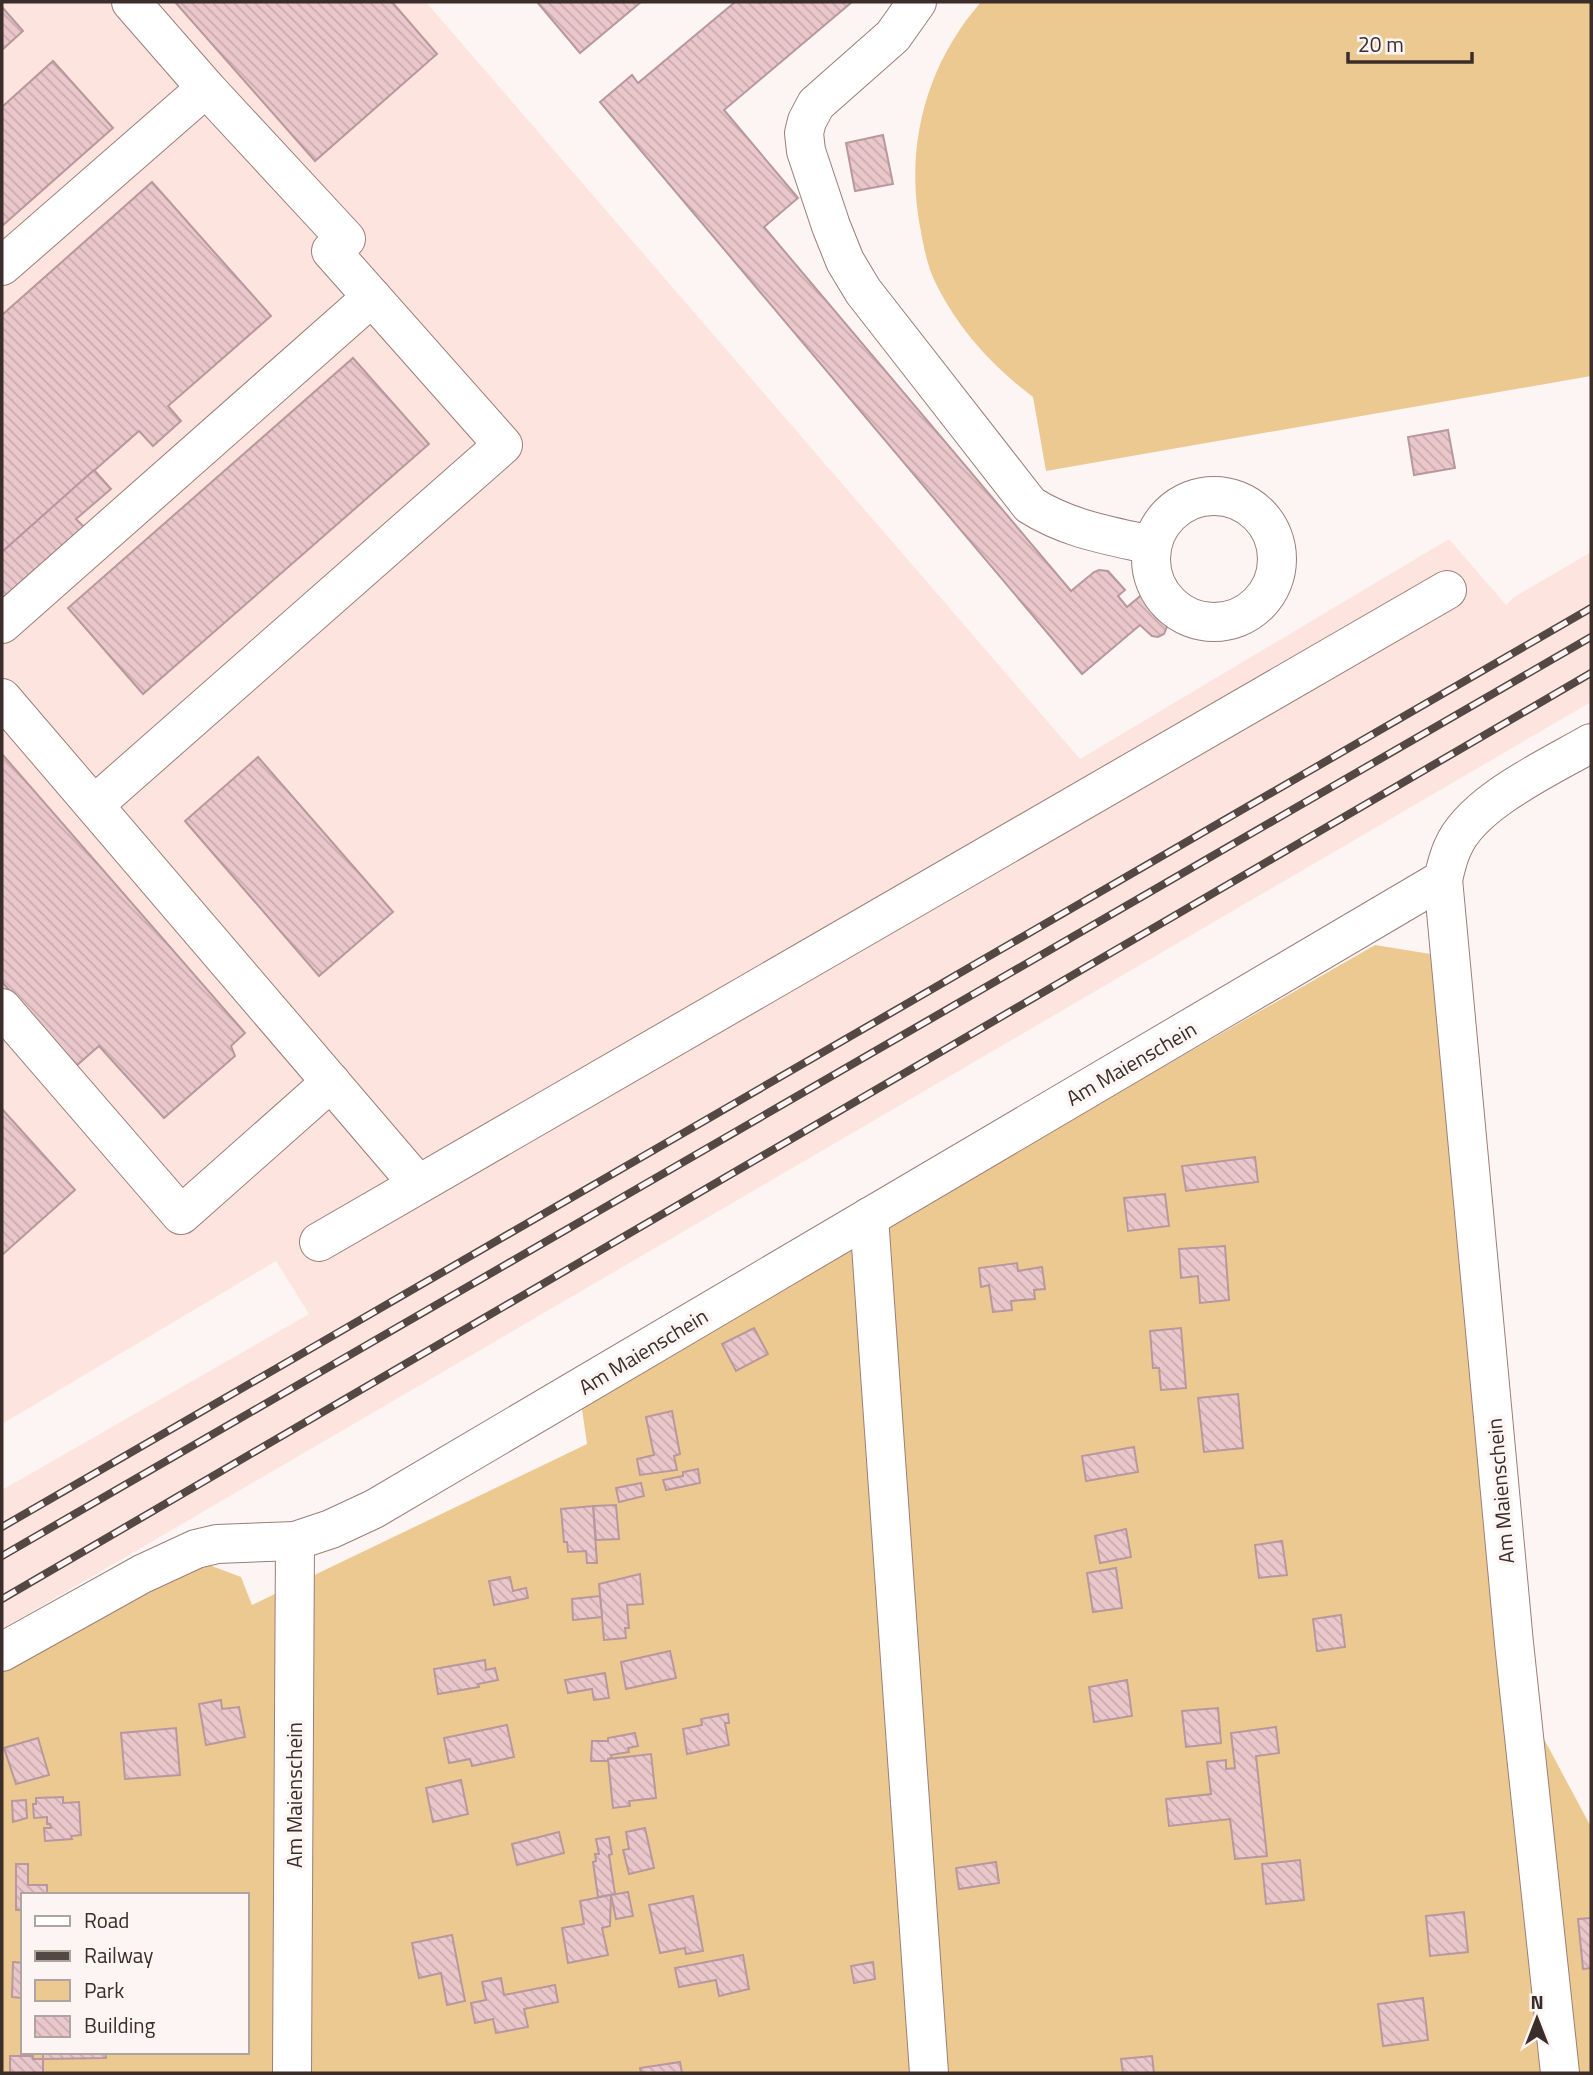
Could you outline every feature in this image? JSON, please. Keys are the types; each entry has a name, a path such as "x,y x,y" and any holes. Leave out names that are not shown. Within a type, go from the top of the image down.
{"street":[{"path":"94,804 503,445 331,251 346,239 206,88 131,2"},
{"path":"916,2 893,36 816,104 807,121 804,133 806,151 845,261 891,329 1030,505 1052,519 1077,528 1151,545"},
{"path":"2,265 206,88"},
{"path":"2,624 372,297"},
{"path":"319,1242 1447,590"},
{"path":"2,698 418,1184"},
{"name":"Am Maienschein","path":"1560,2073 1514,1643 1443,879 1453,847 1481,810 1591,743"},
{"name":"Am Maienschein","path":"292,2073 295,1541 331,1529 374,1509 1443,879"},
{"path":"2,1008 181,1215 331,1082"},
{"path":"869,1217 929,2073"},
{"path":"2,1653 142,1574 196,1549 217,1544 295,1541"}],"shaded area":[{"path":"2,2 426,2 1080,759 1449,539 1506,605 1514,597 1591,552 1591,702 2,1629 2,1490 309,1314 276,1261 2,1424"}],"green space":[{"path":"981,2 1591,2 1591,376 1046,471 1033,397 1004,373 978,346 945,301 933,278 927,258 916,201 918,140 933,81 946,53"},
{"path":"1375,945 1443,956 1497,1651 1591,1827 1591,2073 2,2073 2,1669 196,1560 241,1577 252,1605 587,1444 581,1402"}],"building":[{"path":"175,2 392,2 437,54 315,161"},
{"path":"537,2 641,2 580,53"},
{"path":"735,2 852,2 724,110 798,198 764,227 1071,591 1094,572 1108,571 1125,590 1118,596 1127,607 1144,593 1168,624 1164,634 1152,636 1140,625 1082,674 600,102 632,75 638,83"},
{"path":"2,7 23,31 2,50"},
{"path":"53,61 113,128 2,226 2,107"},
{"path":"883,135 893,184 855,191 846,143"},
{"path":"152,182 271,316 168,406 181,421 153,446 139,431 2,552 2,315"},
{"path":"353,358 429,444 143,694 68,608"},
{"path":"1448,430 1455,468 1414,475 1408,437"},
{"path":"94,470 111,489 76,519 85,528 2,602 2,552"},
{"path":"2,754 245,1033 231,1046 235,1056 164,1118 99,1046 76,1066 2,982"},
{"path":"258,757 393,912 319,976 185,821"},
{"path":"2,1109 75,1190 2,1255"},
{"path":"1255,1157 1258,1182 1186,1191 1182,1166"},
{"path":"1165,1194 1169,1226 1128,1231 1124,1198"},
{"path":"1225,1246 1229,1300 1200,1303 1198,1276 1181,1278 1179,1249"},
{"path":"1017,1263 1018,1271 1042,1267 1045,1289 1034,1290 1035,1299 1011,1301 1012,1310 993,1312 989,1285 981,1287 979,1268"},
{"path":"754,1328 768,1354 736,1371 722,1344"},
{"path":"1181,1328 1186,1388 1161,1390 1159,1368 1153,1368 1150,1331"},
{"path":"1238,1394 1243,1448 1204,1452 1198,1398"},
{"path":"672,1411 680,1454 674,1456 677,1470 640,1475 637,1459 654,1455 646,1417"},
{"path":"1134,1447 1138,1472 1086,1481 1082,1456"},
{"path":"698,1469 700,1483 666,1490 663,1480 683,1476 683,1472"},
{"path":"641,1483 644,1496 619,1502 616,1488"},
{"path":"616,1505 619,1539 596,1540 593,1506"},
{"path":"593,1506 597,1563 587,1563 586,1551 568,1552 567,1542 564,1542 561,1509"},
{"path":"1126,1529 1131,1557 1100,1563 1095,1536"},
{"path":"1282,1541 1287,1575 1259,1578 1255,1545"},
{"path":"1116,1568 1122,1608 1093,1612 1087,1573"},
{"path":"640,1574 643,1604 627,1605 629,1628 625,1628 626,1638 604,1640 599,1584"},
{"path":"510,1577 513,1591 526,1588 528,1598 494,1605 489,1581"},
{"path":"600,1596 602,1617 573,1620 572,1599"},
{"path":"1341,1615 1345,1647 1317,1651 1313,1619"},
{"path":"670,1651 676,1678 626,1689 621,1662"},
{"path":"485,1660 486,1670 495,1668 498,1680 478,1684 479,1687 438,1694 434,1669"},
{"path":"605,1673 609,1698 594,1700 592,1689 568,1693 565,1680"},
{"path":"1127,1680 1132,1716 1094,1722 1089,1687"},
{"path":"221,1700 222,1709 239,1707 245,1737 206,1745 199,1704"},
{"path":"1218,1708 1221,1743 1186,1747 1182,1711"},
{"path":"728,1714 729,1723 725,1723 729,1745 687,1754 683,1729 702,1725 701,1719"},
{"path":"507,1725 514,1757 472,1766 470,1759 449,1763 444,1738"},
{"path":"1276,1727 1279,1753 1256,1756 1267,1856 1235,1859 1230,1819 1169,1826 1166,1799 1211,1794 1207,1762 1226,1760 1226,1769 1235,1768 1231,1733"},
{"path":"176,1728 180,1775 125,1779 121,1733"},
{"path":"635,1733 638,1746 628,1748 629,1752 611,1755 612,1758 608,1761 591,1761 592,1741 608,1741 608,1738"},
{"path":"38,1738 49,1775 16,1784 4,1748"},
{"path":"651,1754 656,1798 629,1801 630,1806 613,1808 608,1759"},
{"path":"461,1780 468,1814 433,1822 426,1788"},
{"path":"63,1797 63,1803 79,1802 81,1835 71,1836 72,1839 45,1841 44,1828 51,1828 50,1824 47,1824 47,1817 34,1818 33,1804 36,1804 36,1798"},
{"path":"26,1800 27,1818 13,1822 12,1801"},
{"path":"645,1828 654,1868 629,1874 623,1850 629,1849 626,1832"},
{"path":"559,1832 564,1853 517,1865 512,1844"},
{"path":"609,1837 615,1894 598,1897 593,1862 596,1861 595,1854 599,1854 596,1839"},
{"path":"1300,1860 1304,1900 1266,1904 1262,1864"},
{"path":"996,1862 999,1883 959,1889 956,1868"},
{"path":"16,1864 28,1864 28,1885 47,1885 47,1893 21,1893 21,1910 16,1910"},
{"path":"628,1892 633,1916 616,1919 611,1895"},
{"path":"611,1895 610,1926 602,1928 608,1955 568,1963 562,1928 584,1924 580,1901"},
{"path":"693,1896 703,1951 686,1954 685,1948 660,1953 649,1905"},
{"path":"1464,1912 1468,1952 1430,1956 1426,1916"},
{"path":"1591,1918 1591,1968 1583,1969 1578,1919"},
{"path":"452,1935 465,2001 447,2005 441,1973 419,1978 412,1943"},
{"path":"743,1955 749,1989 719,1996 716,1980 679,1987 675,1968"},
{"path":"13,1962 21,1963 21,1998 12,1997"},
{"path":"873,1962 875,1979 854,1983 851,1966"},
{"path":"501,1978 504,1995 555,1985 558,2002 524,2009 528,2027 496,2033 493,2019 475,2023 471,2003 486,2000 482,1982"},
{"path":"1423,1998 1428,2040 1383,2046 1378,2004"},
{"path":"43,2054 105,2054 106,2058 43,2059"},
{"path":"10,2056 43,2059 43,2073 10,2073"},
{"path":"1152,2056 1154,2073 1123,2073 1121,2059"},
{"path":"680,2062 682,2073 641,2073 640,2068"}],"railway":[{"path":"2,1527 1591,608"},
{"path":"2,1556 1591,637"},
{"path":"2,1599 1591,673"}]}
